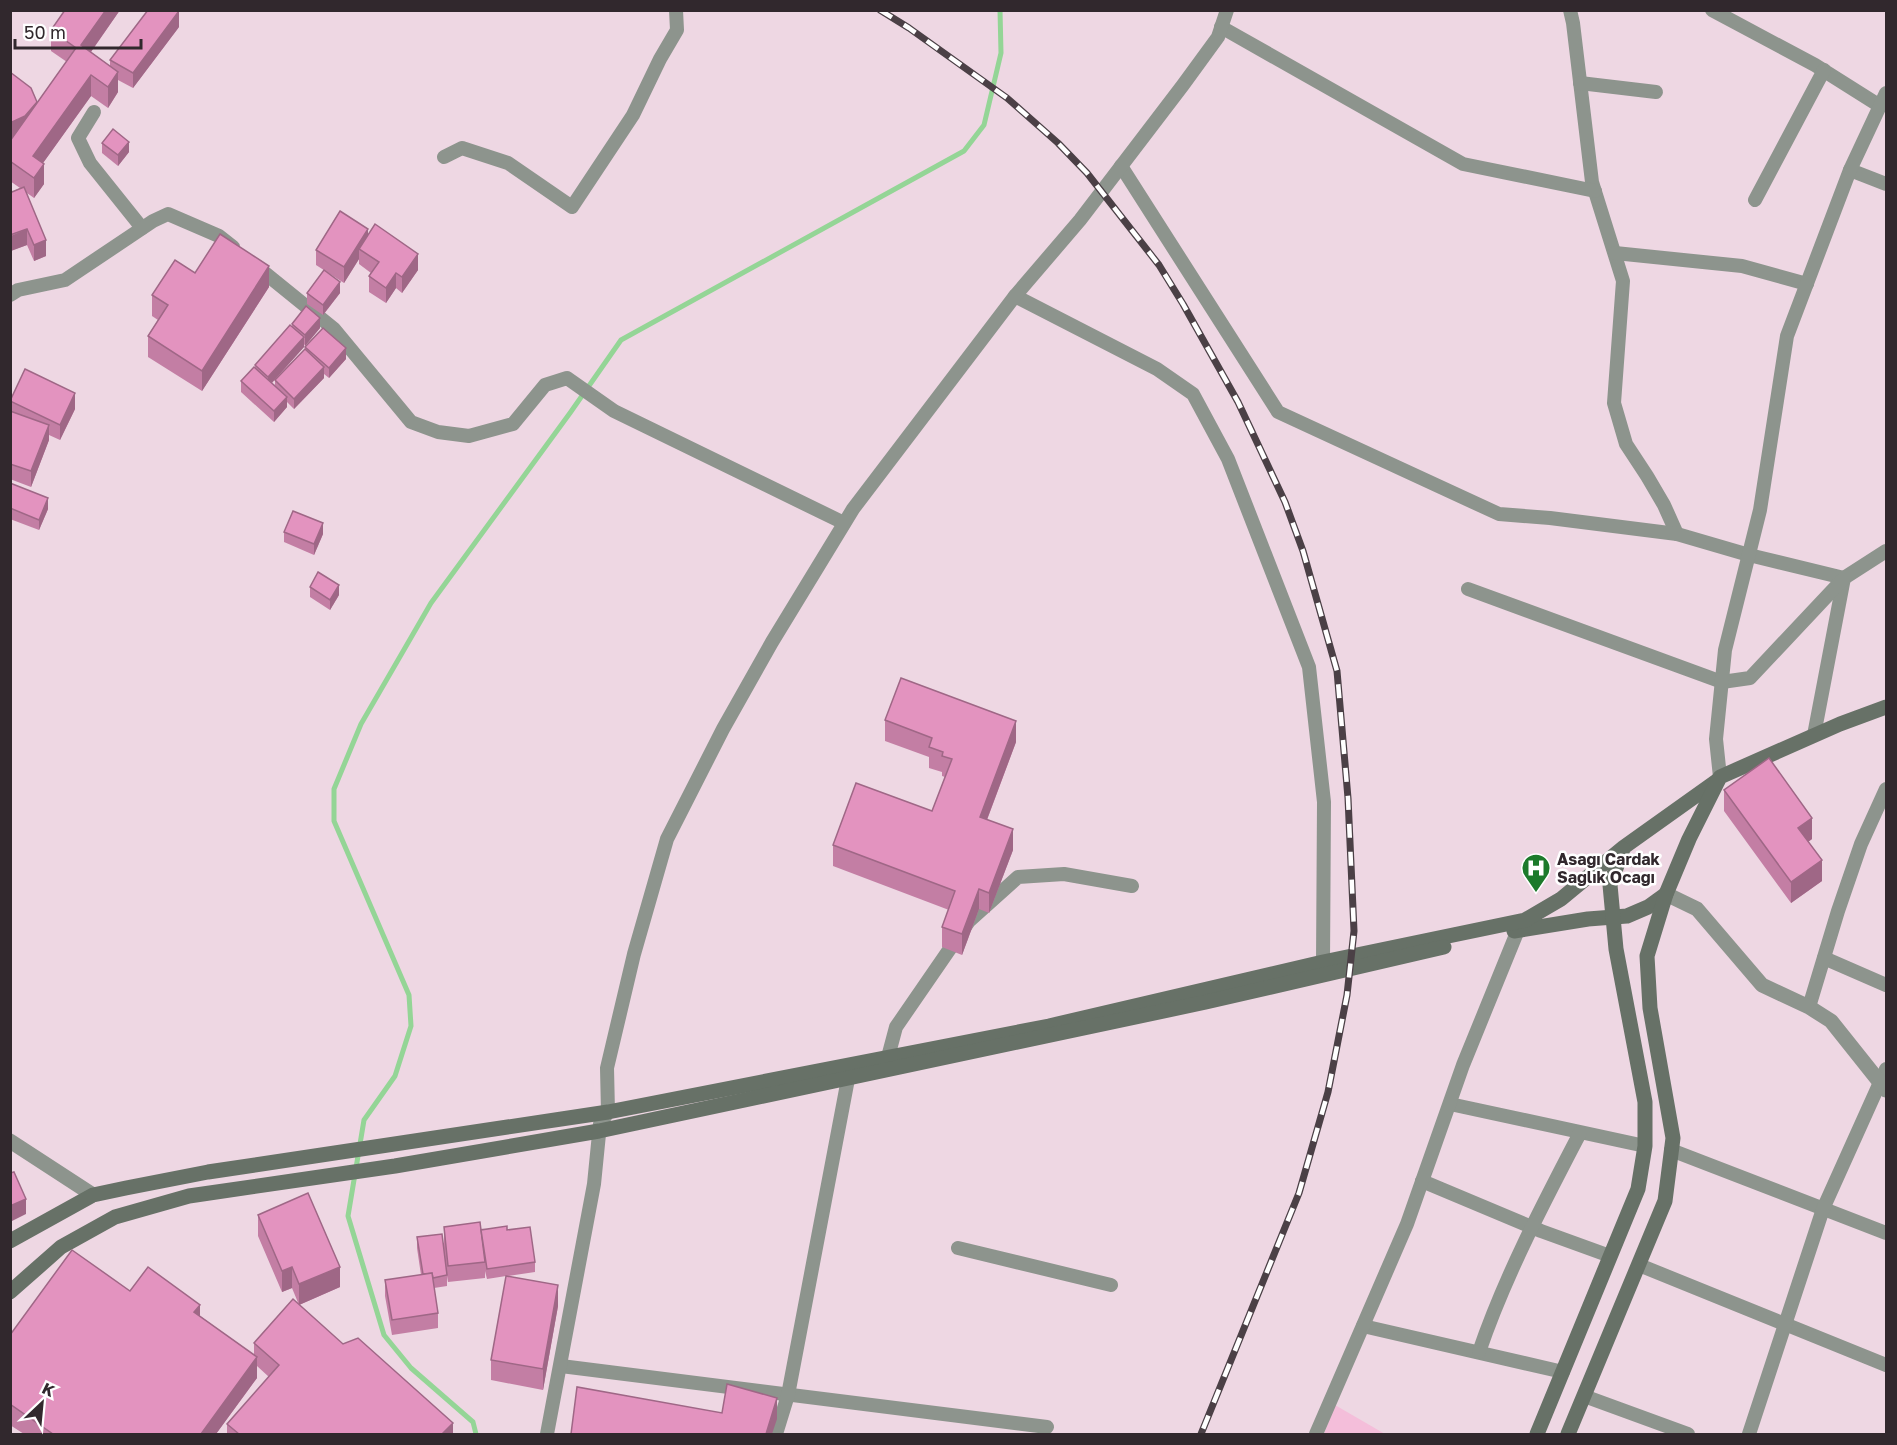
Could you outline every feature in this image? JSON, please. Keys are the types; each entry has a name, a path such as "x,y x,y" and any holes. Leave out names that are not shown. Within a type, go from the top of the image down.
{"main road":[{"path":"10,1241 93,1195 208,1172 301,1157 608,1112 1049,1026 1323,962 1526,920 1561,899 1624,847 1719,778 1814,735 1887,707"},
{"path":"1568,1434 1665,1201 1672,1138 1650,1008 1647,956 1666,894 1689,839 1719,778"},
{"path":"1537,1434 1638,1189 1645,1146 1645,1102 1612,917 1610,885 1624,847"},
{"path":"10,1292 61,1247 115,1217 189,1196 395,1166 599,1131 1296,983 1518,930 1588,919 1627,916 1648,907 1666,894"}],"street":[{"path":"444,157 462,148 508,163 572,207 633,115 677,30 676,10"},
{"path":"548,1434 594,1184 600,1124 608,1112 608,1068 634,954 667,839 772,642 853,509 1015,296 1080,220 1190,76 1218,37 1227,10"},
{"path":"1570,10 1592,182 1623,281 1614,403 1626,444 1664,505 1677,534"},
{"path":"1712,10 1824,70 1880,106"},
{"path":"1221,27 1463,164 1595,191"},
{"path":"1755,200 1824,70"},
{"path":"1580,84 1656,92"},
{"path":"1719,778 1716,739 1725,650 1760,510 1787,336 1850,170 1887,93"},
{"path":"94,112 78,138 90,163 142,228"},
{"path":"1121,166 1278,412 1499,514 1677,534 1749,555 1844,578"},
{"path":"1850,170 1887,184"},
{"path":"10,295 65,280 142,228 168,214 219,236 334,329 411,422 438,432 469,436 513,424 545,385 567,378 614,411 844,523"},
{"path":"1615,253 1742,266 1807,284"},
{"path":"1015,296 1157,369 1193,394 1228,459 1309,667 1324,802 1323,962"},
{"path":"1468,589 1722,682 1750,678 1844,578 1887,551"},
{"path":"1814,735 1844,578"},
{"path":"1809,1007 1861,844 1887,789"},
{"path":"888,1057 897,1027 969,921 1018,877 1064,874 1132,886"},
{"path":"1666,894 1697,909 1762,985 1831,1020 1884,1080 1823,1209 1749,1434"},
{"path":"1316,1434 1407,1224 1468,1054 1518,930"},
{"path":"1824,958 1887,985"},
{"path":"776,1434 788,1395 848,1079"},
{"path":"1450,1104 1645,1146"},
{"path":"1479,1352 1491,1316 1532,1227 1580,1133"},
{"path":"10,1141 93,1195"},
{"path":"1671,1150 1887,1233"},
{"path":"1422,1181 1532,1227 1610,1256"},
{"path":"958,1248 1111,1285"},
{"path":"1639,1265 1887,1365"},
{"path":"1363,1326 1563,1372"},
{"path":"561,1366 1047,1427"},
{"path":"1584,1396 1688,1434"}],"shaded area":[{"path":"1335,1405 1385,1434 1324,1434"}],"building":[{"path":"65,10 106,10 81,45 118,72 108,87 91,75 33,156 44,164 34,178 10,161 10,141 76,48 51,30"},
{"path":"148,10 179,11 133,73 110,60"},
{"path":"10,72 31,88 37,102 25,116 10,123"},
{"path":"113,129 129,142 118,155 102,143"},
{"path":"24,187 46,240 34,245 27,229 10,235 10,188 12,192"},
{"path":"340,211 368,229 344,267 316,250"},
{"path":"375,224 418,254 402,277 396,273 386,288 369,276 379,262 359,249"},
{"path":"220,234 269,266 202,371 148,336 168,305 152,295 175,260 195,273"},
{"path":"324,270 340,282 323,305 307,293"},
{"path":"306,306 320,318 305,335 292,324"},
{"path":"290,325 304,337 268,377 255,365"},
{"path":"323,328 346,348 329,368 305,347"},
{"path":"305,349 324,367 294,399 275,380"},
{"path":"254,367 287,397 274,411 241,381"},
{"path":"25,369 75,393 60,425 10,401"},
{"path":"10,411 49,425 31,471 10,464"},
{"path":"10,483 48,498 39,520 10,508"},
{"path":"293,511 323,523 314,544 284,532"},
{"path":"318,572 339,585 330,600 310,587"},
{"path":"901,678 1016,721 980,817 1013,829 989,893 979,889 962,934 942,927 955,891 833,845 856,783 932,811 952,759 942,756 943,752 929,747 932,738 885,720"},
{"path":"1769,758 1812,818 1798,828 1822,860 1791,882 1724,790"},
{"path":"14,1172 26,1199 10,1206 10,1173"},
{"path":"308,1193 340,1267 299,1284 292,1267 282,1271 258,1215"},
{"path":"480,1222 485,1262 448,1266 444,1227"},
{"path":"507,1226 507,1230 530,1227 535,1262 487,1269 481,1230"},
{"path":"442,1234 447,1275 433,1278 432,1273 423,1274 417,1237"},
{"path":"72,1250 130,1291 148,1267 200,1305 194,1312 257,1357 201,1434 53,1434 10,1404 10,1335"},
{"path":"432,1273 438,1313 392,1320 385,1280"},
{"path":"506,1276 558,1285 543,1369 491,1360"},
{"path":"293,1299 343,1344 358,1338 453,1423 442,1434 239,1434 227,1424 279,1365 254,1343"},
{"path":"727,1384 777,1398 766,1434 571,1434 577,1387 722,1413"}],"waterway":[{"path":"476,1434 473,1422 411,1368 384,1335 348,1216 364,1120 395,1076 411,1026 409,995 334,821 334,789 361,724 431,603 621,340 964,151 984,125 1001,53 1000,10"}],"railway":[{"path":"880,10 1007,98 1058,143 1087,173 1159,265 1238,402 1285,502 1303,551 1337,671 1348,798 1354,931 1347,995 1328,1092 1299,1193 1201,1434"}],"place":[{"name":"Asagı Cardak Saglık Ocagı","path":"1536,894"}]}
